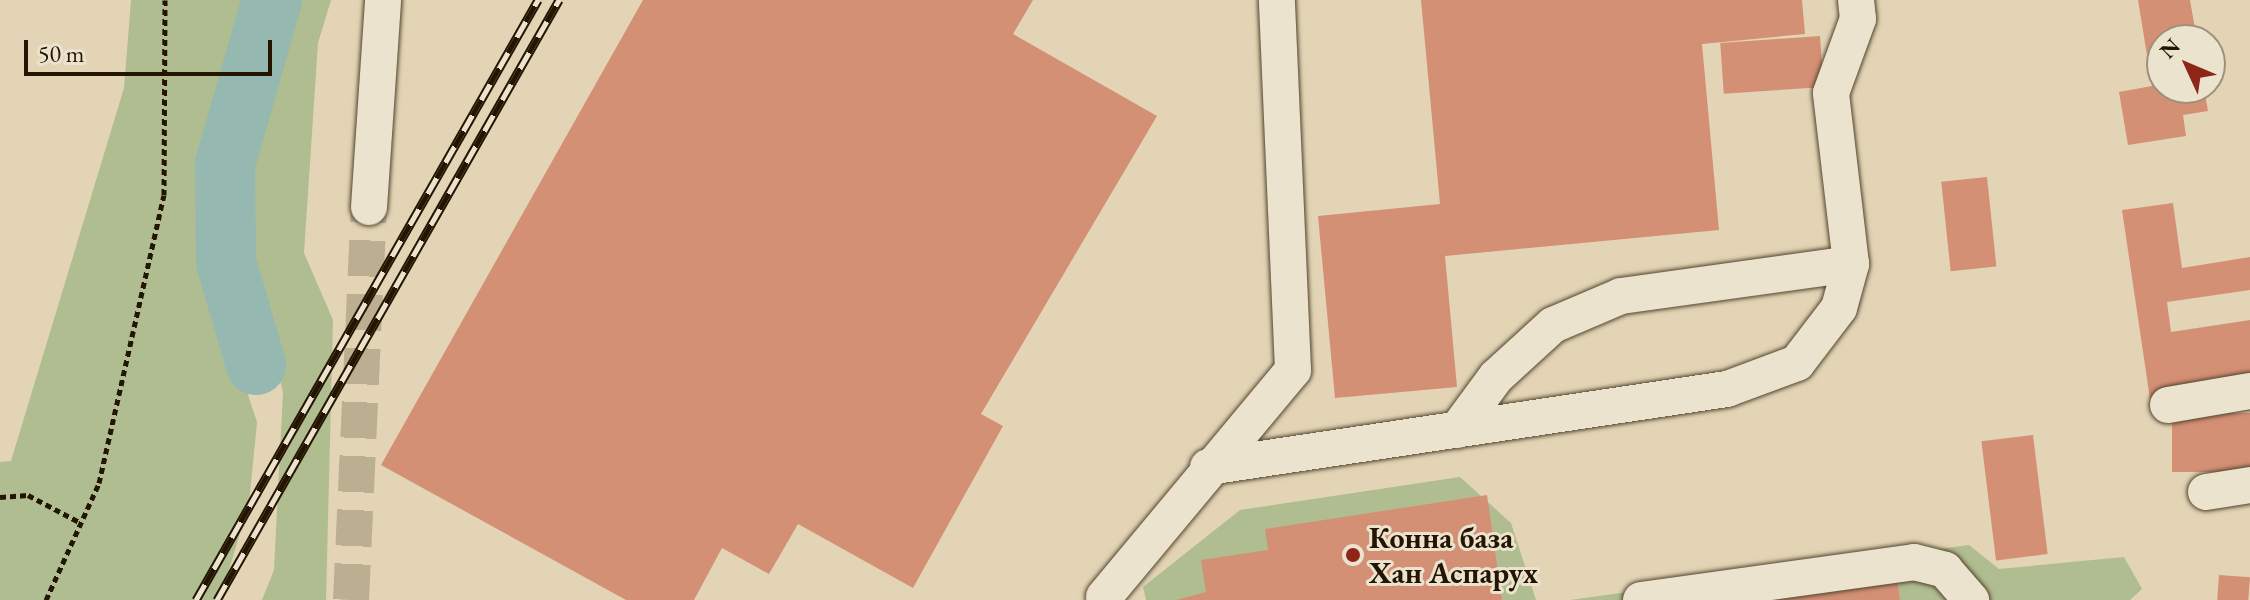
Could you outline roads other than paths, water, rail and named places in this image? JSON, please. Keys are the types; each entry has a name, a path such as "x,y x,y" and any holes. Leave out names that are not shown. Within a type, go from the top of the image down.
{"lane":[{"path":"369,207 383,0"},
{"path":"1104,599 1208,467 1293,370 1277,0"},
{"path":"1208,467 1727,389 1797,363 1839,308 1851,264 1831,93 1858,19 1856,0"},
{"path":"1457,430 1496,377 1553,325 1621,296 1851,264"},
{"path":"2168,405 2250,391"},
{"path":"2206,492 2250,485"},
{"path":"1641,600 1914,562 1945,570 1971,600"}],"waterway":[{"path":"256,365 226,262 225,164 272,0"}],"tunnel":[{"path":"351,600 369,207"}],"railway":[{"path":"196,600 538,0"},
{"path":"217,600 559,0"}],"place":[{"name":"Конна база Хан Аспарух","path":"1353,555"}]}
